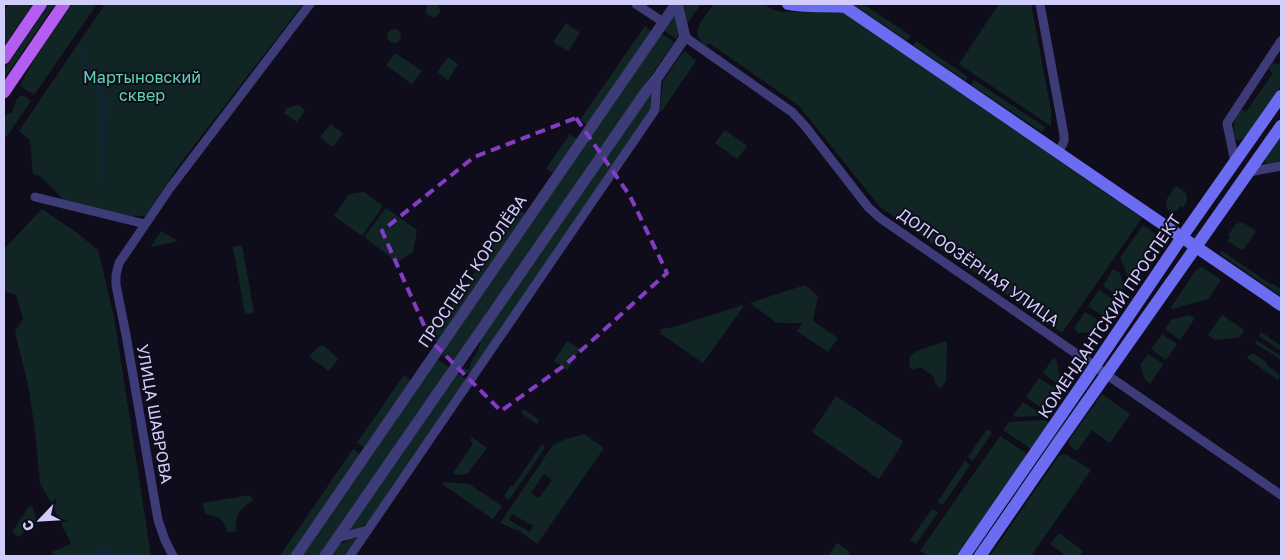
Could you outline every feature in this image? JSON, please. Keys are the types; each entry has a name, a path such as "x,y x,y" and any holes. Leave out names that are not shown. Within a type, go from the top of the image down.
{"main road":[{"path":"4,58 41,4"},
{"path":"4,92 64,4"},
{"path":"788,4 798,6 844,5 1281,305"},
{"name":"КОМЕНДАНТСКИЙ ПРОСПЕКТ","path":"964,556 1095,367 1182,237 1281,96"},
{"name":"КОМЕНДАНТСКИЙ ПРОСПЕКТ","path":"980,556 1281,126"}],"street":[{"path":"36,197 145,224 179,176 310,4"},
{"path":"636,4 663,22"},
{"name":"ПРОСПЕКТ КОРОЛЁВА","path":"296,556 676,4"},
{"name":"ПРОСПЕКТ КОРОЛЁВА","path":"676,4 686,37"},
{"path":"1040,4 1064,135 1064,141 1059,152"},
{"path":"325,556 645,93 686,37"},
{"name":"ДОЛГООЗЁРНАЯ УЛИЦА","path":"686,37 792,112 868,207 880,218 1281,495"},
{"path":"1235,162 1227,123 1281,41"},
{"path":"350,556 655,110 657,78"},
{"path":"1249,172 1281,166"},
{"name":"УЛИЦА ШАВРОВА","path":"145,224 119,263 116,285 158,520 173,556"},
{"path":"337,538 368,530"}],"highlighted area":[{"path":"576,118 630,196 667,273 565,365 501,411 431,341 382,231 474,157"}],"green space":[{"path":"433,3 438,5 440,10 438,15 433,17 428,15 426,10 428,5"},
{"path":"9,4 33,4 4,46 4,11"},
{"path":"49,4 55,4 4,79 4,69"},
{"path":"72,4 97,4 34,95 20,86 36,56"},
{"name":"Мартыновский сквер","path":"105,4 303,4 179,165 145,216 129,216 64,200 40,176 33,174 30,140 19,131"},
{"path":"681,4 701,4 676,39 663,30"},
{"path":"714,4 764,4 773,10 782,12 835,11 839,14 841,11 1142,218 1062,333 880,207 798,105 709,43 706,46 700,41 698,36 699,25"},
{"path":"853,4 863,4 911,36 907,41"},
{"path":"999,4 1031,4 1051,110 1051,126 959,64"},
{"path":"566,23 580,33 568,51 553,42"},
{"path":"645,26 651,32 587,125 580,120"},
{"path":"394,29 399,31 401,36 399,41 394,43 389,41 387,36 389,31"},
{"path":"661,33 674,42 453,363 440,354"},
{"path":"916,41 968,77 966,81 913,45"},
{"path":"685,51 696,61 661,112 663,81"},
{"path":"395,53 422,71 412,84 386,65"},
{"path":"448,57 458,64 448,80 437,72"},
{"path":"1281,61 1281,85 1245,137 1238,141 1235,138 1234,129 1237,116 1241,109 1246,112 1273,73 1269,69 1273,62 1278,65"},
{"path":"974,80 1045,127 1042,132 971,85"},
{"path":"22,95 31,101 4,140 4,118 7,114 11,113 17,99"},
{"path":"649,95 653,97 650,111 469,375 462,370 464,368 468,370 471,365 470,363 479,350 478,348 481,343 479,341"},
{"path":"298,105 305,111 297,122 284,113 287,108"},
{"path":"331,124 343,134 332,147 320,137"},
{"path":"725,130 747,146 737,159 715,143"},
{"path":"1281,133 1281,161 1265,163 1264,158"},
{"path":"570,134 577,139 554,173 546,169"},
{"path":"1176,186 1186,193 1187,201 1183,208 1180,206 1178,210 1172,212 1166,208 1167,199"},
{"path":"364,192 383,206 362,236 334,216 349,194"},
{"path":"386,208 417,230 413,252 397,262 364,237"},
{"path":"42,209 98,250 114,317 151,556 53,556 52,552 71,544 40,483 29,389 15,332 23,318 16,295 4,291 4,249"},
{"path":"518,209 525,214 438,342 430,337"},
{"path":"1242,222 1256,231 1244,249 1240,249 1227,241 1230,237 1228,235 1236,224"},
{"path":"1143,225 1160,239 1131,281 1120,258"},
{"path":"161,231 178,241 151,247"},
{"path":"242,245 254,313 245,314 233,247"},
{"path":"1222,251 1272,285 1281,289 1281,296 1220,254"},
{"path":"1201,267 1221,280 1208,299 1172,309 1171,307 1197,269"},
{"path":"1113,269 1120,273 1124,288 1118,296 1103,286"},
{"path":"805,285 818,296 813,321 838,338 828,352 797,331 803,323 777,323 750,303"},
{"path":"1099,290 1115,301 1104,317 1088,306"},
{"path":"743,305 703,363 661,334 660,329 670,328"},
{"path":"1085,312 1101,322 1094,332 1078,333 1074,328"},
{"path":"1189,315 1195,318 1180,340 1165,329 1171,320"},
{"path":"1222,315 1244,330 1240,337 1215,340 1208,335"},
{"path":"1261,332 1281,346 1281,351 1259,336"},
{"path":"1162,334 1177,344 1166,360 1151,349"},
{"path":"1256,340 1281,356 1281,360 1255,343"},
{"path":"567,341 580,349 567,370 554,361"},
{"path":"947,341 946,381 941,388 935,384 935,379 931,374 920,367 914,370 910,367 909,360 911,355 918,351"},
{"path":"320,346 324,346 338,359 329,371 309,357"},
{"path":"1148,354 1163,364 1150,384 1145,380 1140,365"},
{"path":"1251,354 1265,361 1268,366 1279,374 1278,380 1247,358"},
{"path":"1054,357 1061,382 1059,385 1043,373"},
{"path":"437,359 450,368 320,556 301,556"},
{"path":"457,373 466,379 368,522 356,529 351,529 350,528"},
{"path":"404,375 411,380 363,447 357,443"},
{"path":"1039,378 1056,389 1043,409 1026,397"},
{"path":"1102,394 1130,414 1110,443 1092,430 1077,451 1072,448 1069,440"},
{"path":"836,396 903,441 879,479 812,432"},
{"path":"1023,402 1040,413 1038,416 1016,417 1013,415"},
{"path":"524,409 539,420 537,424 521,413"},
{"path":"1045,420 1049,423 1031,449 1003,430 1009,422"},
{"path":"987,429 992,433 973,461 968,457"},
{"path":"584,434 604,448 537,544 521,532 500,523 553,445","holes":["544,474 552,480 539,498 531,493","512,514 533,526 530,532 509,520"]},
{"path":"1000,436 1026,453 1026,456 958,556 929,556 920,551"},
{"path":"472,437 487,448 467,474 456,475 453,473 473,444 470,441"},
{"path":"543,443 544,449 509,500 504,496"},
{"path":"353,449 360,455 290,556 280,556"},
{"path":"1064,454 1091,470 1031,556 990,556 1058,457"},
{"path":"965,461 970,465 943,505 937,502"},
{"path":"443,482 469,484 502,506 493,519 442,484"},
{"path":"250,495 253,501 244,507 237,516 236,531 228,533 220,519 205,514 203,503"},
{"path":"30,505 33,508 37,523 25,530 19,537 12,532"},
{"path":"932,509 938,513 916,544 910,540"},
{"path":"1059,533 1083,551 1079,556 1066,556 1050,544"},
{"path":"354,538 356,540 345,556 331,556 340,544"},
{"path":"837,543 850,552 847,556 828,556"}],"water":[{"path":"101,548 114,556 91,556 91,554 98,553 98,549"},
{"path":"130,551 133,556 114,556 124,555"}],"waterway":[{"path":"81,53 95,77 104,104 102,180"}]}
